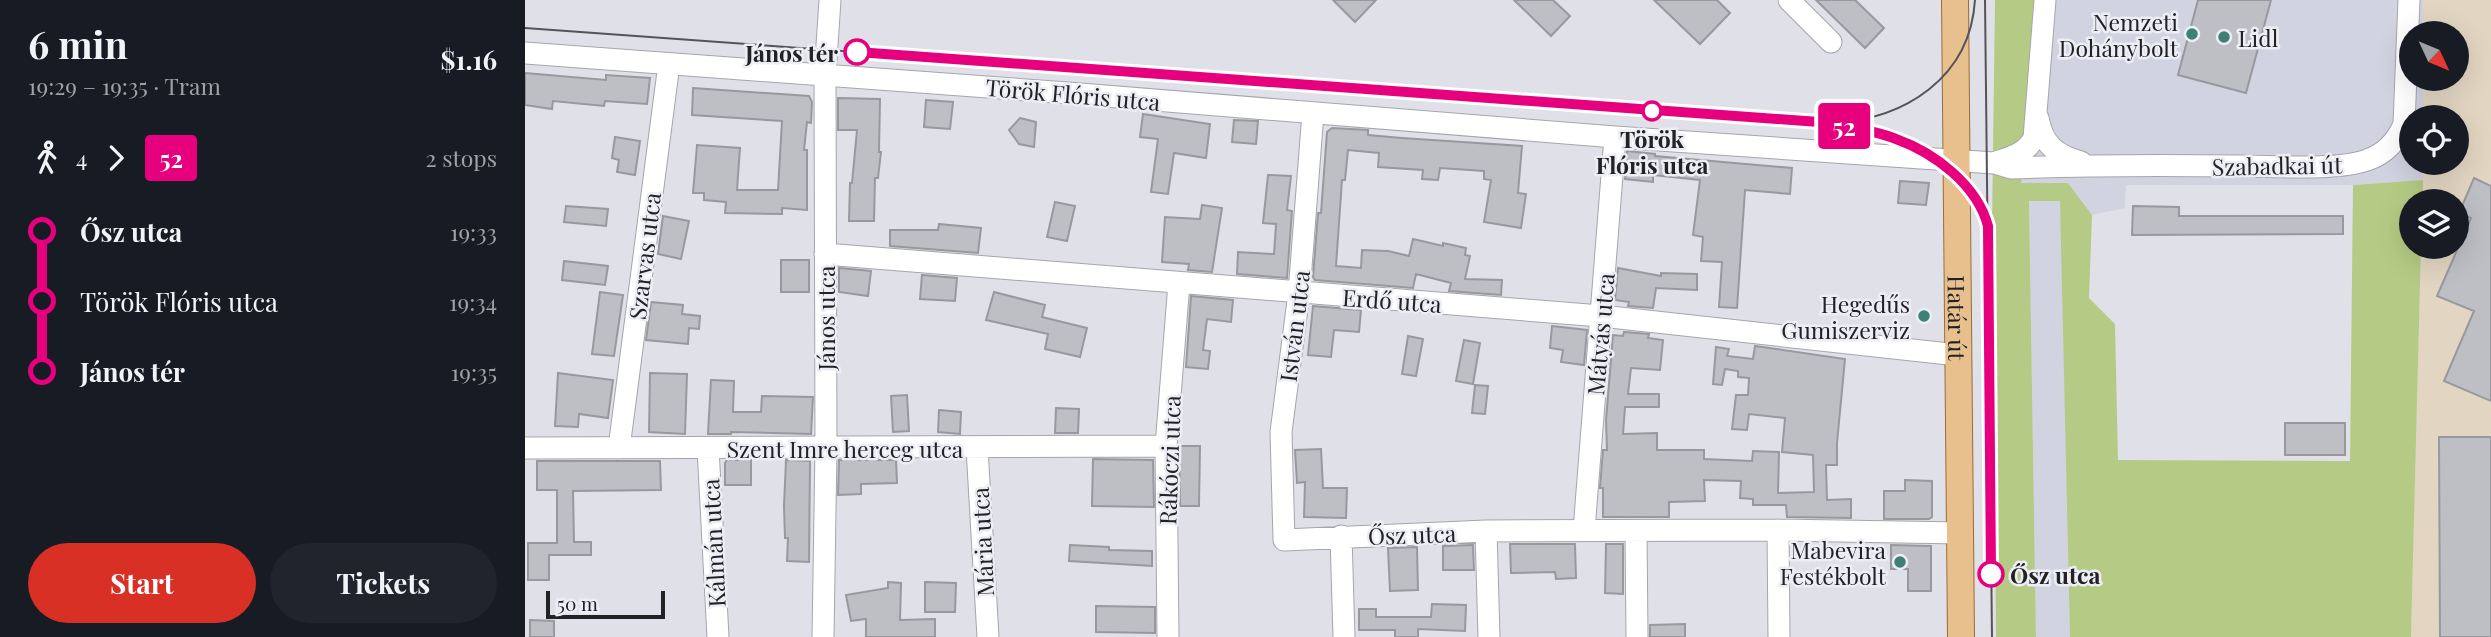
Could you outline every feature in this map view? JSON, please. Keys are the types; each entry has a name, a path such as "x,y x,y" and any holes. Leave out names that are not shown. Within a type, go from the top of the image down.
{"main road":[{"name":"Határ út","path":"1955,0 1961,637"}],"street":[{"name":"János utca","path":"823,637 826,448 825,75 830,0"},
{"path":"1789,0 1831,42"},
{"path":"1994,163 2020,153 2031,143 2036,130 2045,0"},
{"name":"Szabadkai út","path":"1956,159 1994,163 2011,168 2093,165 2330,165 2355,163 2377,156 2394,141 2403,124 2409,0"},
{"name":"Török Flóris utca","path":"525,53 1615,137 1956,159"},
{"name":"Szarvas utca","path":"619,448 669,64"},
{"name":"István utca","path":"1284,540 1281,432 1299,293 1313,113"},
{"name":"Szabadkai út","path":"2038,113 2044,137 2055,152 2062,157 2093,165"},
{"name":"Mátyás utca","path":"1584,530 1615,137"},
{"name":"Erdő utca","path":"825,254 1601,316 1958,355"},
{"name":"Rákóczi utca","path":"1168,637 1166,446 1179,283"},
{"name":"Szent Imre herceg utca","path":"525,448 1166,446"},
{"name":"Kálmán utca","path":"708,448 718,637"},
{"name":"Mária utca","path":"977,448 988,637"},
{"path":"1778,530 1779,637"},
{"name":"Ősz utca","path":"1284,540 1486,531 1778,530 1961,533"},
{"path":"1486,531 1489,637"},
{"path":"1636,531 1637,637"},
{"path":"1341,536 1344,637"}],"shaded area":[{"path":"2034,0 2423,0 2423,21 2399,21 2399,91 2423,91 2423,105 2399,105 2399,175 2423,175 2423,180 2353,185 2126,185 2125,208 2092,215 2067,183 2021,183 2029,126"},
{"path":"2423,0 2491,0 2491,637 2411,637 2421,259 2469,259 2469,189 2423,189 2423,175 2469,175 2469,105 2423,105 2423,91 2469,91 2469,21 2423,21"},
{"path":"2029,201 2061,201 2070,637 2036,637"}],"green space":[{"path":"1995,0 2034,0 2029,126 2021,183 2068,183 2092,215 2089,298 2115,324 2118,460 2350,461 2353,185 2423,180 2423,189 2399,189 2399,259 2421,259 2411,637 2070,637 2060,201 2029,201 2036,637 1996,637 1992,225"}],"building":[{"path":"1333,0 1376,0 1355,22"},
{"path":"1514,0 1553,0 1570,16 1551,36"},
{"path":"1654,0 1717,0 1730,13 1700,44"},
{"path":"1816,0 1855,0 1884,28 1865,48"},
{"name":"Lidl","path":"2198,0 2271,0 2246,93 2178,75"},
{"path":"525,73 606,80 606,75 650,78 647,104 605,101 604,106 553,101 552,109 525,105"},
{"path":"693,88 809,96 812,102 811,123 807,122 804,150 807,150 807,210 782,208 782,214 725,213 726,202 704,200 704,193 693,193 697,145 740,148 737,190 778,190 782,121 692,115"},
{"path":"838,98 880,99 881,152 878,178 875,178 874,221 849,221 850,183 857,130 838,130"},
{"path":"926,100 953,102 950,129 924,127"},
{"path":"1143,114 1210,124 1206,158 1174,153 1168,194 1151,192 1158,139 1140,137"},
{"path":"1020,118 1036,122 1034,147 1019,144 1009,130"},
{"path":"1234,120 1258,121 1256,144 1232,142"},
{"path":"1332,128 1368,130 1368,135 1522,146 1518,193 1526,194 1521,228 1484,222 1491,180 1484,179 1484,171 1440,168 1438,180 1422,179 1423,170 1378,167 1379,153 1348,150 1345,180 1342,180 1336,266 1361,268 1362,250 1388,251 1409,256 1413,239 1443,246 1443,243 1466,248 1465,255 1470,256 1465,279 1502,280 1501,295 1449,291 1451,283 1416,274 1413,288 1315,280 1313,277 1318,213 1321,213 1327,132"},
{"path":"615,137 640,141 635,175 617,172 619,160 612,158"},
{"path":"1627,151 1655,156 1792,168 1790,194 1745,190 1737,308 1719,307 1722,262 1701,261 1703,237 1693,235 1700,180 1653,175 1653,182 1625,179"},
{"path":"1268,175 1291,176 1287,210 1292,211 1287,278 1237,274 1238,252 1274,254 1276,224 1263,223"},
{"path":"2474,178 2491,186 2491,401 2444,381 2474,311 2437,296 2453,259 2469,259 2469,190"},
{"path":"1900,181 1929,183 1926,205 1898,203"},
{"path":"1055,202 1075,206 1067,241 1047,237"},
{"path":"1202,205 1222,208 1212,272 1188,270 1189,264 1162,262 1165,217 1200,219"},
{"path":"566,206 608,209 606,226 564,222"},
{"path":"2133,206 2179,207 2179,216 2343,216 2343,234 2132,235"},
{"path":"663,216 689,221 681,259 658,254"},
{"path":"939,224 981,228 978,253 890,246 890,230 938,230"},
{"path":"781,260 809,260 809,292 781,292"},
{"path":"564,261 608,266 605,285 562,280"},
{"path":"839,268 871,271 868,296 839,292"},
{"path":"1618,268 1661,276 1661,273 1697,274 1697,290 1656,288 1653,308 1628,306 1629,302 1615,300"},
{"path":"922,275 957,278 955,301 920,299"},
{"path":"600,292 623,295 614,356 592,354"},
{"path":"994,292 1045,305 1042,317 1087,328 1080,357 1045,349 1048,334 986,320"},
{"path":"1191,296 1233,300 1231,322 1207,319 1203,350 1210,351 1208,369 1186,367"},
{"path":"651,302 683,305 682,314 700,316 699,329 689,328 688,344 646,340"},
{"path":"1313,306 1361,310 1359,332 1334,330 1331,357 1308,355"},
{"path":"1552,326 1587,330 1584,365 1561,362 1563,350 1550,348"},
{"path":"1624,332 1649,334 1648,338 1663,340 1660,370 1631,368 1628,394 1659,394 1659,407 1625,407 1623,434 1657,433 1657,450 1704,450 1704,459 1752,461 1753,451 1779,452 1778,493 1814,492 1813,455 1782,452 1785,418 1749,414 1747,430 1732,429 1736,395 1748,395 1749,378 1738,377 1738,371 1725,369 1722,385 1713,384 1716,347 1729,349 1727,356 1753,359 1755,346 1845,359 1837,465 1826,465 1827,500 1851,499 1851,518 1787,517 1786,505 1753,505 1753,499 1740,498 1741,481 1704,480 1705,501 1669,502 1669,517 1603,517 1603,488 1600,488 1603,450 1607,450 1606,420 1613,335 1623,336"},
{"path":"1408,336 1423,339 1416,376 1402,374"},
{"path":"1464,340 1480,343 1473,384 1456,381"},
{"path":"558,373 613,380 608,418 579,414 578,427 555,426"},
{"path":"650,373 687,374 685,434 649,432"},
{"path":"711,380 734,381 733,412 761,412 762,396 813,397 811,434 708,434"},
{"path":"1475,385 1488,386 1485,414 1472,413"},
{"path":"907,395 909,431 893,432 891,396"},
{"path":"1056,408 1079,409 1078,433 1055,433"},
{"path":"939,410 961,412 960,434 938,432"},
{"path":"2285,423 2345,423 2345,455 2285,455"},
{"path":"2439,437 2491,437 2491,637 2440,637"},
{"path":"1179,446 1200,446 1199,506 1180,506"},
{"path":"1321,449 1323,488 1347,488 1346,518 1304,517 1305,482 1297,483 1295,450"},
{"path":"1093,459 1153,460 1154,507 1092,506"},
{"path":"727,460 751,460 751,485 725,485"},
{"path":"786,460 810,461 809,562 787,561 788,538 785,538 784,506"},
{"path":"839,460 896,460 897,483 861,484 861,494 838,495"},
{"path":"537,461 660,461 661,490 573,491 574,542 591,542 591,555 549,555 549,580 528,580 528,543 557,543 557,490 537,490"},
{"path":"1905,480 1932,481 1932,517 1884,519 1884,491 1905,491"},
{"path":"1510,544 1575,544 1576,578 1556,579 1555,572 1511,573"},
{"path":"1606,544 1623,544 1623,594 1605,593"},
{"path":"1070,545 1109,547 1109,550 1152,551 1152,566 1069,561"},
{"path":"1473,545 1474,570 1443,570 1443,546"},
{"path":"1891,545 1931,546 1931,591 1908,591 1908,569 1891,569"},
{"path":"1417,547 1418,590 1390,591 1388,548"},
{"path":"888,582 901,583 900,620 935,619 935,637 866,637 866,619 851,621 846,595 888,588"},
{"path":"925,582 956,583 955,612 925,612"},
{"path":"1432,604 1466,605 1465,631 1418,629 1418,637 1395,637 1395,630 1359,630 1359,609 1376,609 1376,617 1431,617"},
{"path":"1096,606 1155,607 1155,633 1096,632"},
{"path":"530,620 554,621 554,637 530,637"},
{"path":"1685,624 1685,637 1650,637 1650,625"}],"tram line":[{"path":"525,28 1833,123 1860,120 1885,113 1908,103 1929,89 1947,72 1961,52 1970,28 1975,0"},
{"path":"1985,0 1992,637"},
{"name":"52","path":"857,52 1833,123 1906,142 1932,158 1965,185 1980,204 1988,226 1991,574"},
{"path":"1847,127 1895,138 1937,159 1972,192 1986,219"}],"place":[{"name":"Nemzeti Dohánybolt","path":"2192,34"},
{"name":"Lidl","path":"2224,37"},
{"name":"János tér","path":"857,52"},
{"name":"Török Flóris utca","path":"1652,111"},
{"name":"Hegedűs Gumiszerviz","path":"1924,316"},
{"name":"Mabevira Festékbolt","path":"1900,562"},
{"name":"Ősz utca","path":"1991,574"}]}
